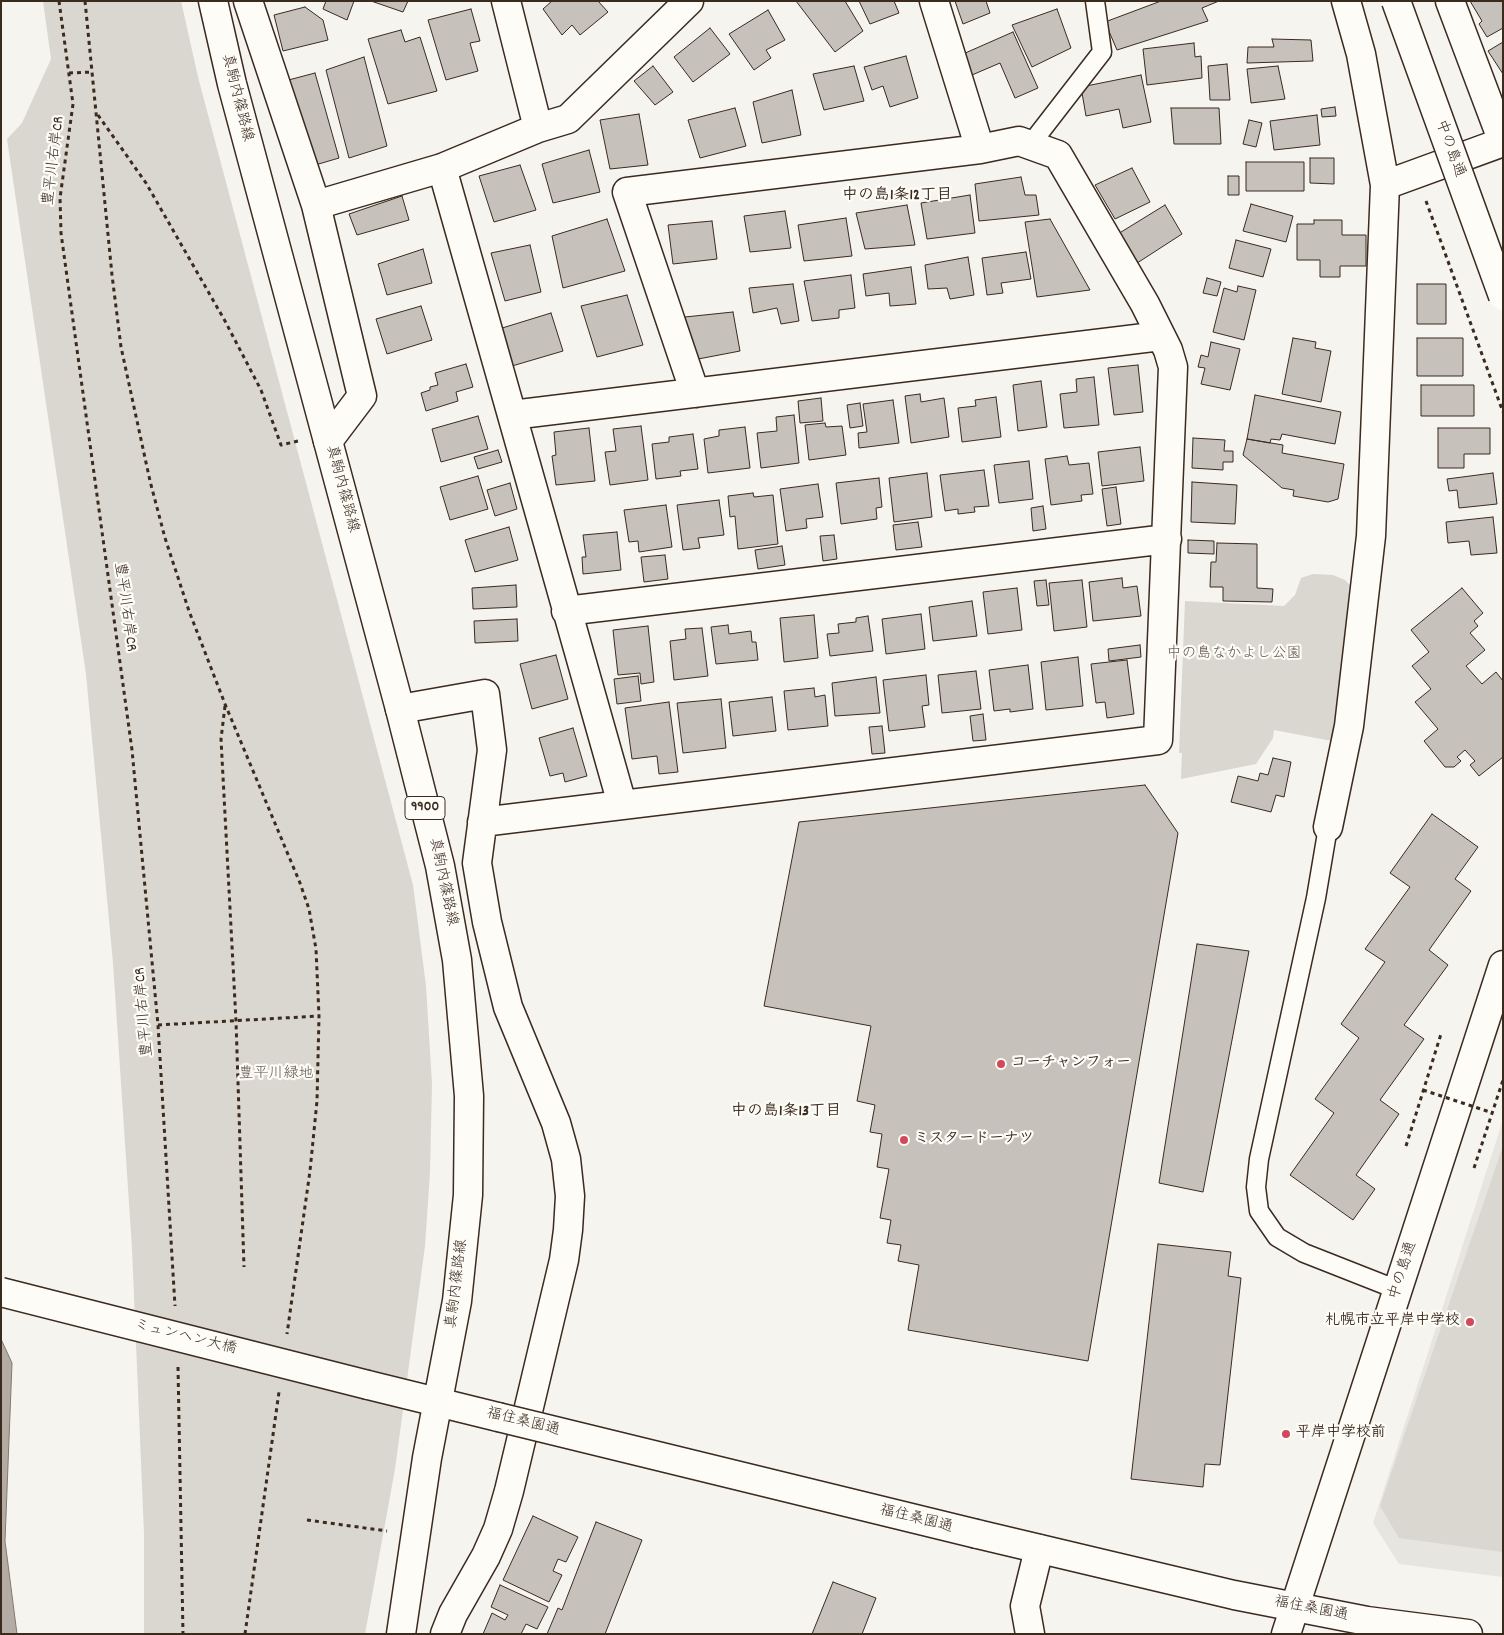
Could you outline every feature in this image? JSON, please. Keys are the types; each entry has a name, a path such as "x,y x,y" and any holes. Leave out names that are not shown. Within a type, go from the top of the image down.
{"main road":[{"name":"真駒内篠路線","path":"212,1 315,441 400,709 448,905 458,968 469,1096 468,1195 457,1301 427,1458 401,1634"},
{"path":"248,1 316,205 362,396 315,441"},
{"path":"506,1 538,128"},
{"path":"316,205 442,168 538,128 568,119 689,1"},
{"path":"934,1 980,149"},
{"path":"1328,827 1349,726 1371,536 1386,185 1361,54 1346,1"},
{"name":"中の島通","path":"1396,1 1503,296"},
{"path":"1386,185 1503,142 1450,1"},
{"path":"482,822 1158,740 1168,539 1173,367 1161,336 1058,155 1019,141 980,149 628,192 695,393"},
{"path":"442,168 622,804"},
{"path":"512,415 1161,336"},
{"path":"566,611 1168,539"},
{"path":"400,709 485,694 492,750 477,863 487,922 508,1007 556,1123 566,1159 570,1196 564,1260 503,1510 486,1556 453,1614 445,1634"},
{"name":"中の島通","path":"1286,1634 1503,965"},
{"name":"ミュンヘン大橋","path":"1,1292 368,1385"},
{"name":"福住桑園通","path":"368,1385 1234,1595 1367,1621 1468,1634"},
{"path":"1030,1634 1025,1606 1039,1549"}],"lane":[{"path":"1030,145 1102,52 1096,1"},
{"path":"1328,827 1316,898 1259,1159 1256,1187 1259,1212 1277,1237 1304,1253 1398,1290"}],"path":[{"name":"豊平川右岸CR","path":"59,1 73,104 60,198 61,233 132,750 158,1025 175,1316"},
{"path":"85,1 98,115 112,275 121,347 135,420 165,538 189,611 309,909 316,949 319,1016 317,1101 308,1190 286,1340"},
{"path":"69,73 93,72"},
{"path":"98,115 146,183 225,321 261,390 281,445 315,441"},
{"path":"1416,173 1503,412"},
{"path":"225,704 220,739 236,1021 244,1267"},
{"path":"158,1025 319,1016"},
{"path":"1406,1146 1441,1034"},
{"path":"1474,1168 1503,1080"},
{"path":"1424,1090 1492,1113"},
{"path":"178,1364 183,1634"},
{"path":"245,1634 279,1388"},
{"path":"307,1520 390,1532"}],"shaded area":[{"name":"札幌市立平岸中学校","path":"1503,1120 1503,1577 1399,1564 1373,1523"},
{"path":"1,1339 12,1363 5,1541 17,1634 1,1634"}],"green space":[{"name":"豊平川緑地","path":"43,1 181,1 198,77 413,885 426,986 432,1084 430,1172 425,1246 395,1469 365,1634 144,1634 144,1533 132,1248 113,963 86,674 7,139 22,123 51,59"},
{"name":"中の島なかよし公園","path":"1313,574 1333,575 1345,580 1351,586 1332,741 1274,730 1273,738 1256,764 1181,779 1182,753 1179,753 1185,601 1284,606 1295,595 1301,578"},
{"name":"札幌市立平岸中学校","path":"1503,1146 1503,1552 1399,1538 1380,1506"}],"building":[{"path":"326,1 354,1 347,20 323,9"},
{"path":"371,1 408,1 403,12"},
{"path":"552,1 598,1 608,12 580,35 572,25 562,35 543,9"},
{"path":"796,1 845,1 863,31 835,52"},
{"path":"859,1 894,1 899,13 870,24"},
{"path":"955,1 986,1 990,13 963,24"},
{"path":"1161,1 1219,1 1202,8 1208,21 1117,50 1105,22"},
{"path":"1470,1 1503,1 1503,28 1487,37 1479,24 1482,21"},
{"path":"305,7 323,20 328,40 283,51 274,15"},
{"path":"471,9 480,41 470,43 478,71 446,80 428,20"},
{"path":"1057,9 1071,48 1032,67 1012,25"},
{"path":"768,10 785,40 766,50 771,58 754,70 729,34"},
{"path":"710,28 730,54 693,82 674,57"},
{"path":"401,30 405,42 420,37 437,91 388,104 368,39"},
{"path":"1013,32 1038,88 1015,98 1000,63 972,75 963,54"},
{"path":"1272,39 1311,40 1313,61 1247,63 1248,47 1274,47"},
{"path":"1503,42 1503,74 1488,51"},
{"path":"1194,43 1195,57 1201,56 1202,78 1147,85 1143,49"},
{"path":"906,56 918,98 890,107 883,86 872,90 864,67"},
{"path":"364,57 387,146 349,158 326,70"},
{"path":"1227,64 1230,100 1210,100 1208,66"},
{"path":"653,66 673,92 655,105 634,81"},
{"path":"854,66 864,101 824,110 813,74"},
{"path":"1278,66 1285,99 1251,103 1247,69"},
{"path":"315,73 339,158 305,168 281,82"},
{"path":"1141,75 1151,122 1123,128 1119,109 1086,116 1081,87"},
{"path":"792,90 801,135 762,143 753,102"},
{"path":"1335,107 1336,116 1322,117 1321,109"},
{"path":"735,108 746,146 700,158 688,120"},
{"path":"1171,108 1219,108 1221,144 1174,144"},
{"path":"639,114 648,165 610,169 600,120"},
{"path":"1317,115 1320,145 1274,150 1270,121"},
{"path":"1249,120 1262,123 1256,147 1243,144"},
{"path":"589,150 600,192 553,203 542,164"},
{"path":"1310,158 1334,158 1334,184 1310,183"},
{"path":"1246,162 1304,162 1304,191 1246,191"},
{"path":"520,165 536,210 494,222 479,176"},
{"path":"1132,168 1150,202 1115,219 1095,185"},
{"path":"1228,176 1239,176 1239,195 1228,195"},
{"path":"1021,177 1025,195 1036,195 1039,215 979,221 975,184"},
{"path":"970,195 975,233 927,239 921,203"},
{"path":"402,196 409,220 357,235 349,214"},
{"path":"1251,204 1293,216 1286,242 1243,231"},
{"path":"907,205 915,245 865,249 856,213"},
{"path":"1165,205 1182,234 1131,267 1113,237"},
{"path":"785,211 791,248 750,252 744,216"},
{"path":"846,218 852,256 804,261 798,225"},
{"path":"607,219 625,271 563,288 552,236"},
{"path":"1050,219 1090,290 1037,297 1025,222"},
{"path":"1314,220 1342,220 1342,235 1366,235 1366,266 1340,266 1340,277 1320,277 1320,260 1297,260 1297,224 1314,224"},
{"path":"712,221 717,259 673,264 668,225"},
{"path":"1236,240 1271,249 1263,277 1229,268"},
{"path":"530,245 541,292 505,301 491,253"},
{"path":"423,249 432,283 387,295 378,264"},
{"path":"1026,252 1031,279 1001,283 1003,293 987,295 982,258"},
{"path":"968,257 974,295 950,299 947,288 928,289 925,265"},
{"path":"911,267 916,304 890,306 889,293 866,296 863,274"},
{"path":"851,275 855,308 839,310 839,318 812,321 804,281"},
{"path":"1207,278 1221,282 1217,296 1203,293"},
{"path":"793,284 799,321 781,324 777,308 753,313 749,288"},
{"path":"1417,284 1446,284 1446,324 1417,324"},
{"path":"1238,286 1256,290 1244,340 1213,332 1224,288 1237,292"},
{"path":"627,295 643,345 597,357 581,306"},
{"path":"421,306 432,340 387,354 376,319"},
{"path":"733,312 740,351 693,360 685,317"},
{"path":"551,313 563,351 512,366 499,329"},
{"path":"1293,338 1316,342 1315,348 1331,351 1321,402 1282,394"},
{"path":"1417,338 1463,338 1463,376 1417,376"},
{"path":"1211,342 1240,349 1230,390 1201,384 1205,368 1198,367 1201,355 1208,357"},
{"path":"466,364 473,387 456,392 458,401 426,411 421,393 430,390 430,387 438,385 435,373"},
{"path":"1138,365 1143,412 1114,415 1108,368"},
{"path":"1094,377 1099,425 1064,428 1060,394 1077,392 1076,379"},
{"path":"1041,381 1047,427 1018,431 1013,385"},
{"path":"1421,385 1474,385 1474,416 1421,416"},
{"path":"920,394 921,402 944,398 949,437 911,443 905,396"},
{"path":"1255,395 1341,412 1335,444 1282,434 1280,440 1271,439 1270,443 1247,439"},
{"path":"996,397 1001,437 962,442 958,408 976,406 975,400"},
{"path":"821,398 823,421 800,423 798,401"},
{"path":"893,400 899,443 859,448 858,433 867,432 863,404"},
{"path":"860,403 863,426 850,428 847,405"},
{"path":"794,415 799,463 761,468 757,433 777,431 776,417"},
{"path":"478,416 488,449 441,462 432,429"},
{"path":"825,423 826,427 842,426 846,455 809,460 805,425"},
{"path":"641,426 648,480 610,485 605,452 616,451 613,429"},
{"path":"745,427 750,468 708,473 704,439 719,436 719,430"},
{"path":"589,428 595,481 556,485 552,456 556,455 554,432"},
{"path":"1438,428 1490,428 1490,454 1464,454 1464,468 1438,468"},
{"path":"693,434 698,469 680,471 681,476 656,479 652,444 669,442 669,437"},
{"path":"1193,438 1225,440 1224,451 1233,451 1233,462 1223,462 1223,470 1192,468"},
{"path":"1247,439 1283,445 1282,453 1344,464 1338,499 1328,502 1293,496 1294,490 1282,488 1243,455"},
{"path":"1140,447 1144,481 1102,486 1098,452"},
{"path":"498,450 502,462 478,469 474,457"},
{"path":"1067,456 1069,465 1089,463 1093,494 1081,495 1082,501 1051,505 1045,459"},
{"path":"1029,461 1033,499 999,503 994,465"},
{"path":"984,470 989,506 974,507 975,512 958,514 958,509 945,511 940,475"},
{"path":"927,473 932,517 894,522 889,478"},
{"path":"1493,473 1497,504 1459,508 1457,490 1449,491 1447,479"},
{"path":"478,476 488,509 450,520 440,487"},
{"path":"879,478 882,507 876,508 877,519 841,524 836,483"},
{"path":"1192,482 1237,485 1235,524 1191,522"},
{"path":"510,483 517,509 495,516 487,490"},
{"path":"818,484 823,517 806,519 807,528 786,531 780,489"},
{"path":"1116,487 1121,524 1107,526 1102,489"},
{"path":"753,493 754,497 773,495 778,544 738,549 735,516 730,517 728,496"},
{"path":"719,500 724,535 698,538 700,548 683,550 677,505"},
{"path":"666,505 672,547 639,552 638,541 629,542 624,510"},
{"path":"1043,506 1046,529 1033,531 1031,508"},
{"path":"1493,517 1497,553 1471,555 1469,541 1448,543 1446,522"},
{"path":"918,522 922,547 896,550 893,525"},
{"path":"509,527 518,560 475,572 465,540"},
{"path":"617,532 621,570 583,574 582,557 586,557 583,535"},
{"path":"834,535 837,559 823,561 820,536"},
{"path":"1188,540 1214,541 1214,554 1188,553"},
{"path":"1217,543 1257,544 1257,588 1273,589 1272,602 1223,601 1223,587 1210,587 1211,562 1216,562"},
{"path":"782,546 785,565 758,569 755,550"},
{"path":"665,555 668,579 644,582 641,557"},
{"path":"1122,578 1123,588 1137,586 1141,616 1093,621 1089,582"},
{"path":"1046,580 1049,605 1037,606 1034,581"},
{"path":"1082,580 1087,627 1054,631 1049,583"},
{"path":"516,585 517,607 473,609 472,588"},
{"path":"1017,588 1022,630 988,634 983,592"},
{"path":"1462,588 1483,613 1474,621 1478,626 1470,633 1485,650 1466,666 1482,684 1496,672 1503,681 1503,757 1479,776 1470,765 1475,761 1465,750 1457,757 1461,761 1454,767 1445,767 1424,741 1438,729 1415,702 1431,689 1412,666 1429,652 1411,630"},
{"path":"972,601 977,636 933,641 929,607"},
{"path":"921,614 925,649 886,654 882,619"},
{"path":"814,615 818,658 784,662 780,618"},
{"path":"868,616 873,651 830,656 827,634 839,633 838,624 856,622 856,618"},
{"path":"517,619 518,641 475,643 474,621"},
{"path":"728,625 729,634 751,631 752,642 756,642 758,660 716,664 711,627"},
{"path":"648,626 654,682 641,684 640,673 618,675 613,630"},
{"path":"702,628 708,676 674,680 670,641 686,639 685,629"},
{"path":"1140,645 1141,657 1109,661 1108,649"},
{"path":"556,655 568,699 532,709 520,664"},
{"path":"1078,657 1083,706 1046,710 1041,662"},
{"path":"1127,660 1134,714 1107,718 1105,702 1096,703 1091,664"},
{"path":"1028,665 1033,709 1010,712 1010,709 994,711 989,670"},
{"path":"976,671 981,709 942,713 938,675"},
{"path":"926,675 929,705 922,706 925,727 889,731 883,680"},
{"path":"638,676 641,701 617,704 614,679"},
{"path":"876,677 880,713 835,716 832,683"},
{"path":"814,688 815,697 825,695 828,726 788,730 784,691"},
{"path":"772,697 776,731 733,736 729,702"},
{"path":"721,699 726,748 683,753 677,703"},
{"path":"669,702 678,772 659,774 657,756 632,759 625,708"},
{"path":"983,714 986,740 973,741 970,716"},
{"path":"882,726 885,753 872,754 869,727"},
{"path":"573,728 587,776 565,782 563,773 550,776 539,738"},
{"path":"1273,758 1291,762 1284,797 1276,795 1271,812 1231,802 1238,776 1258,781 1260,773 1268,775"},
{"name":"コーチャンフォー","path":"1145,785 1178,833 1088,1361 908,1330 919,1265 898,1261 901,1245 887,1243 891,1220 880,1218 889,1169 877,1167 882,1134 870,1132 875,1105 857,1101 871,1026 764,1006 799,822"},
{"path":"1432,814 1478,847 1455,879 1471,891 1429,950 1448,965 1404,1025 1424,1039 1380,1100 1399,1114 1356,1175 1375,1189 1353,1220 1290,1175 1334,1113 1315,1099 1359,1038 1341,1024 1385,962 1365,949 1410,887 1390,873"},
{"path":"1197,944 1249,951 1203,1192 1159,1183"},
{"path":"1158,1244 1231,1252 1228,1276 1241,1278 1220,1465 1205,1464 1203,1487 1131,1479"},
{"path":"533,1516 578,1537 566,1562 558,1559 553,1571 562,1575 549,1602 503,1580"},
{"path":"596,1522 642,1540 605,1634 547,1634 558,1608 562,1610"},
{"path":"833,1582 876,1598 862,1634 812,1634"},
{"path":"500,1585 548,1607 537,1629 526,1624 521,1634 483,1634 492,1613 505,1620 508,1615 491,1607"}],"place":[{"name":"コーチャンフォー","path":"1001,1064"},
{"name":"ミスタードーナツ","path":"904,1140"},
{"name":"札幌市立平岸中学校","path":"1470,1322"},
{"name":"平岸中学校前","path":"1286,1434"}],"district":[{"name":"中の島1条12丁目","path":"897,197"},
{"name":"中の島1条13丁目","path":"786,1113"}]}
